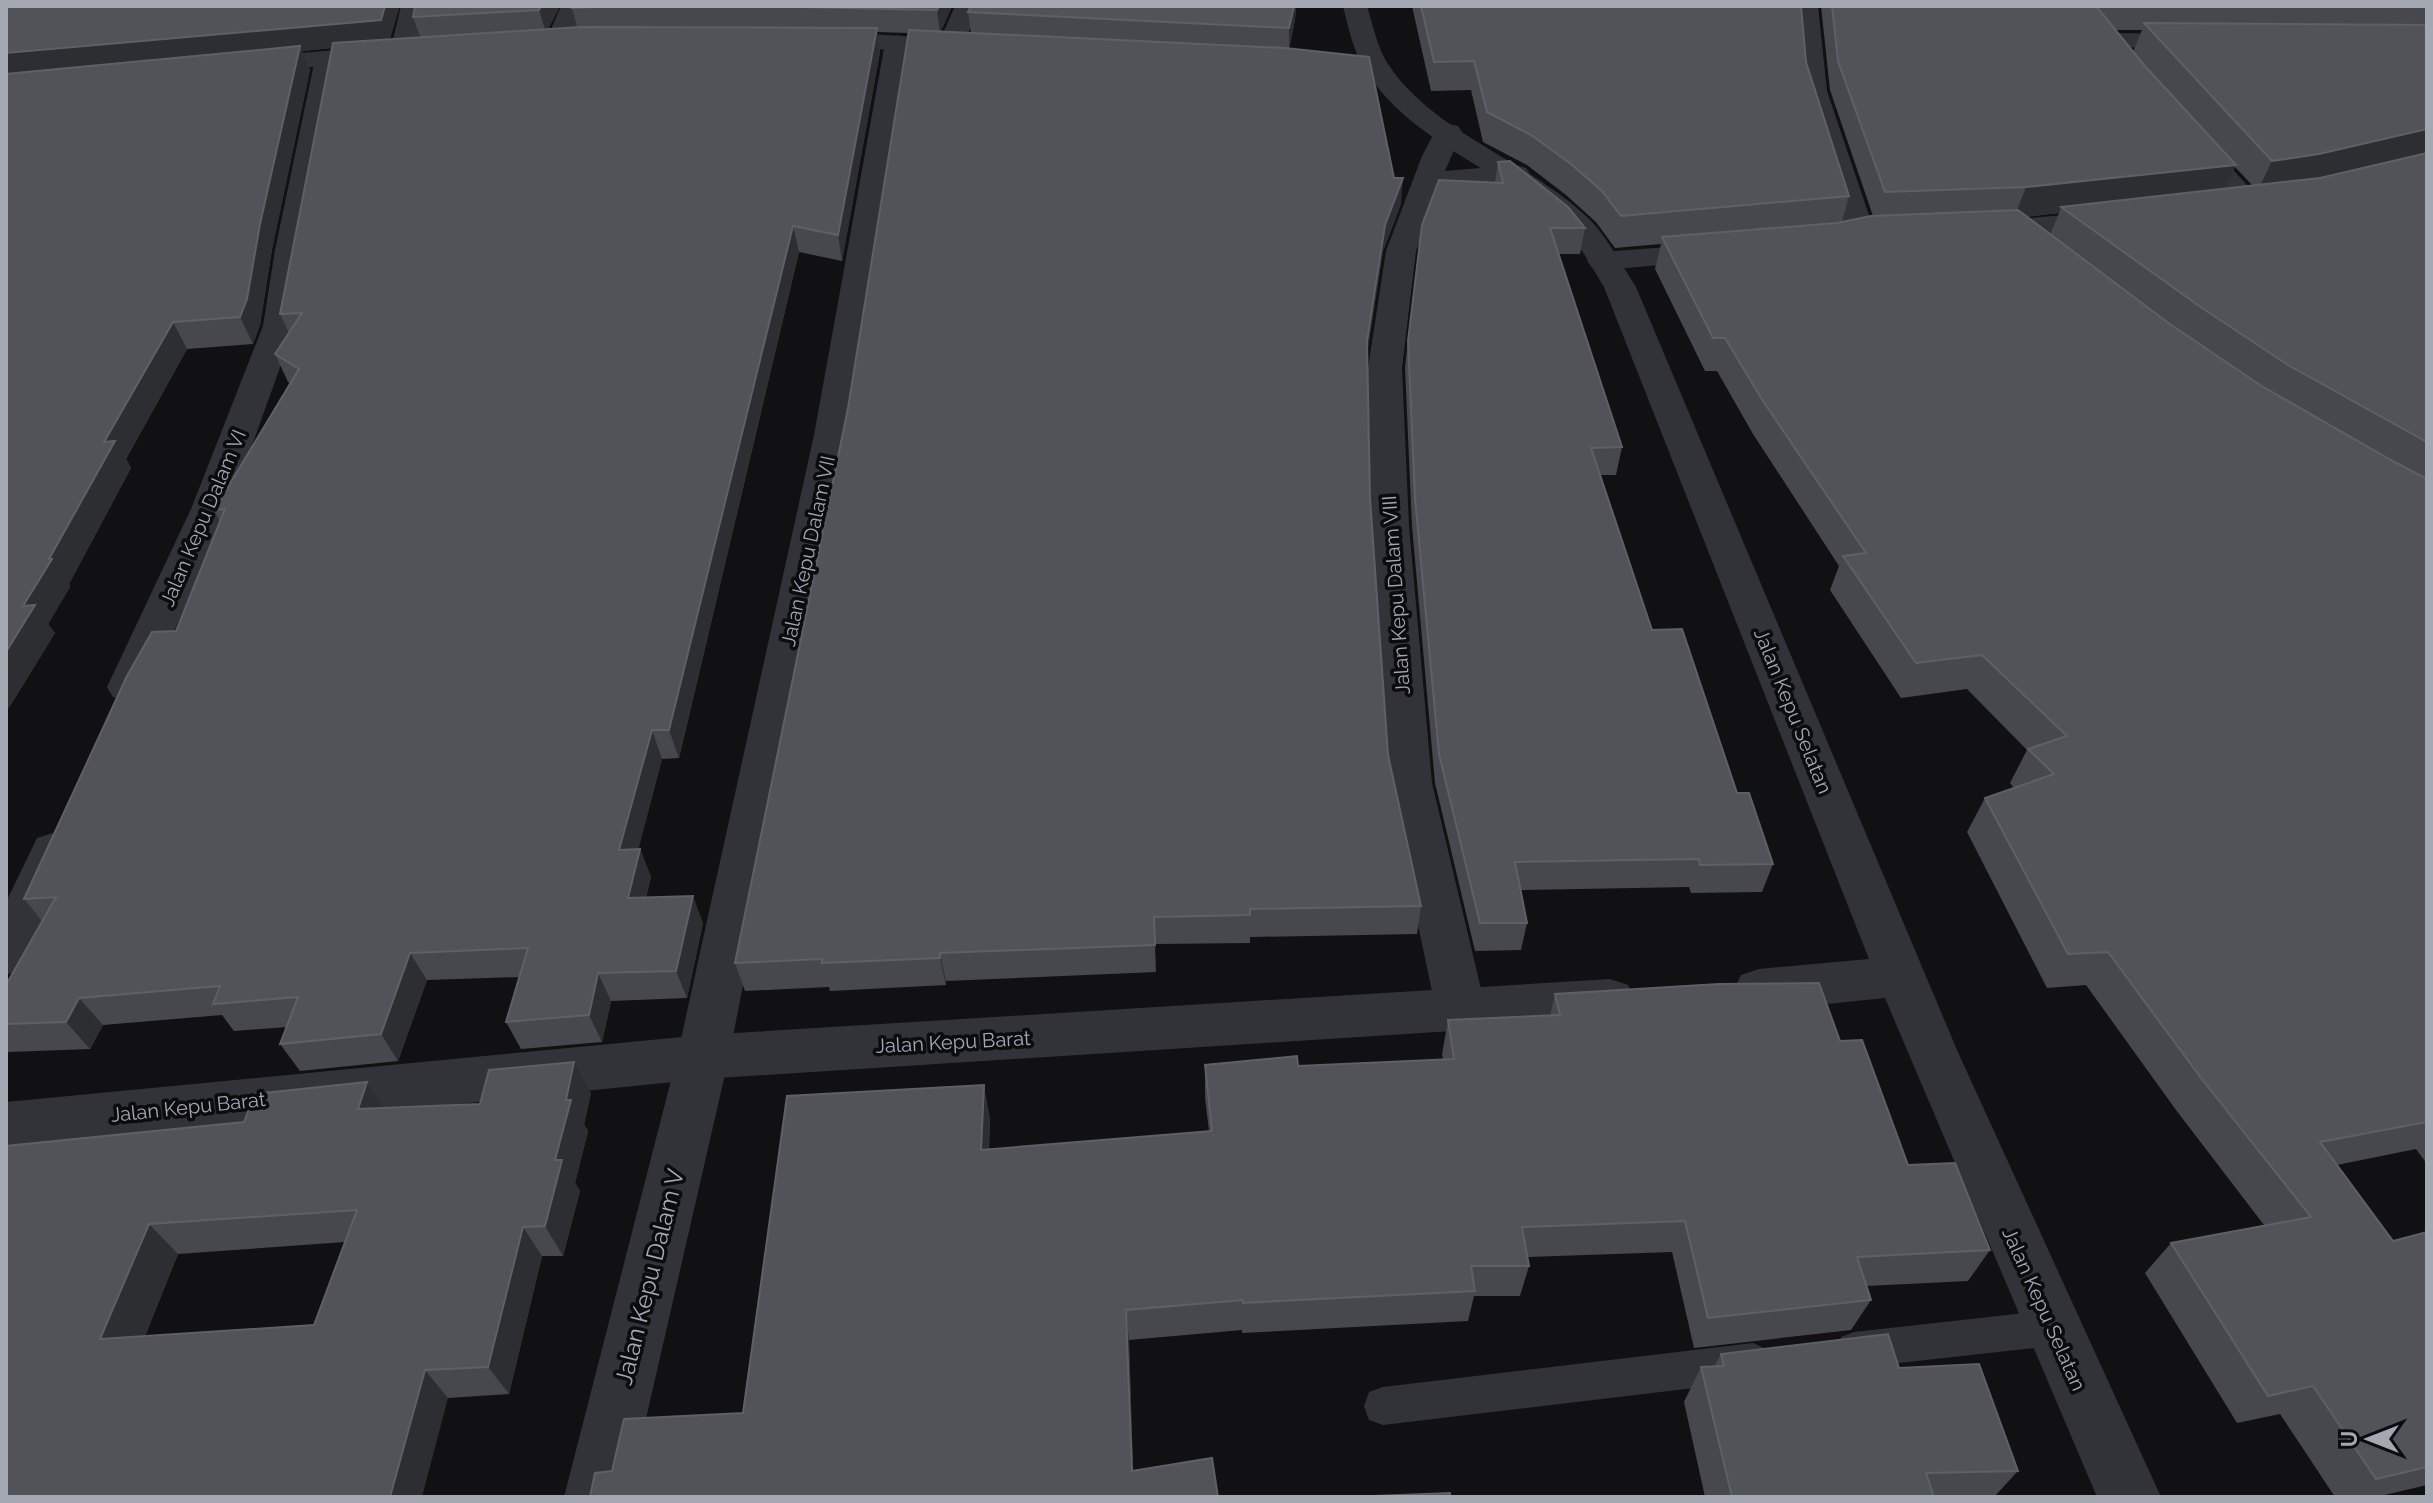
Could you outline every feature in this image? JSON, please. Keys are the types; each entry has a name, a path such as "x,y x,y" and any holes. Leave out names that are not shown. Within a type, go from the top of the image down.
{"street":[{"path":"403,52 413,6"},
{"path":"558,43 573,6"},
{"path":"950,47 967,6"},
{"name":"Jalan Kepu Selatan","path":"1355,6 1364,66 1448,132 1516,174 1578,224 1620,287 1902,976 2052,1328 2129,1497"},
{"path":"1806,6 1814,91 1850,239 1892,235"},
{"path":"2124,64 2098,32 2223,42"},
{"path":"791,38 997,49"},
{"path":"530,44 589,42"},
{"name":"Jalan Kepu Dalam VII","path":"703,1057 832,435 898,43"},
{"path":"227,68 432,50"},
{"name":"Jalan Kepu Dalam VI","path":"113,720 210,509 279,326 290,250 328,59"},
{"path":"2164,111 2249,205"},
{"name":"Jalan Kepu Dalam VIII","path":"1448,132 1401,251 1385,368 1390,526 1410,783 1461,1010"},
{"path":"1429,181 1516,174"},
{"path":"2215,209 2282,201"},
{"path":"1953,232 2014,230 2138,217"},
{"path":"2014,230 2046,257"},
{"path":"1603,261 1752,249"},
{"path":"6,955 68,819"},
{"name":"Jalan Kepu Barat","path":"6,1126 703,1057 1684,995 1902,976"},
{"name":"Jalan Kepu Dalam V","path":"596,1497 703,1057"}],"lane":[{"path":"1383,1406 2052,1328"}],"building":[{"path":"6,6 385,6 381,20 6,53"},
{"path":"415,6 541,6 539,10 413,17"},
{"path":"573,6 616,6 572,8"},
{"path":"754,6 939,6 937,10"},
{"path":"971,6 1294,6 1289,28 968,12"},
{"path":"1421,6 1801,6 1806,62 1849,196 1621,216 1602,191 1571,164 1531,135 1487,112 1474,61 1434,62"},
{"path":"1832,6 2096,6 2144,65 2236,165 2026,187 1885,192 1838,61"},
{"path":"2144,23 2427,25 2427,129 2319,154 2272,161"},
{"path":"581,27 877,28 838,235 793,226 669,730 652,730 619,850 640,849 628,898 693,896 676,971 598,973 589,1015 506,1022 528,948 410,953 381,1034 280,1044 298,997 213,1004 220,986 79,998 66,1022 6,1024 6,985 56,897 24,899 127,676 152,632 176,631 225,509 214,510 299,369 275,354 302,313 280,314 333,43"},
{"path":"909,30 1285,48 1369,57 1394,178 1403,178 1385,225 1367,341 1370,498 1388,755 1421,906 1250,909 1250,915 1154,917 1155,945 940,953 940,958 735,963 848,408"},
{"path":"300,46 260,224 247,299 240,317 173,322 104,442 115,441 49,559 52,559 23,606 35,605 6,652 6,74"},
{"path":"2427,153 2427,442 2288,365 2199,306 2061,207 2320,178"},
{"path":"1510,161 1568,207 1585,228 1550,228 1622,447 1591,448 1652,630 1682,629 1737,793 1749,793 1773,864 1700,865 1699,859 1515,862 1527,923 1480,923 1439,754 1415,498 1408,341 1422,225 1439,180 1503,183 1498,162"},
{"path":"2018,210 2167,322 2260,385 2427,479 2427,1122 2320,1142 2393,1241 2427,1232 2427,1467 2376,1479 2313,1386 2268,1396 2171,1243 2311,1217 2201,1078 2108,952 2068,954 1985,798 2054,774 2028,749 2067,736 1982,655 1916,663 1843,556 1866,553 1763,401 1725,338 1713,338 1662,237 1837,223 1871,216"},
{"path":"1819,983 1840,1041 1862,1040 1908,1165 1955,1163 1990,1250 1857,1257 1871,1300 1708,1318 1685,1221 1522,1227 1529,1266 1471,1266 1475,1291 1243,1303 1243,1300 1126,1310 1132,1471 1212,1458 1218,1497 590,1497 595,1473 612,1471 624,1419 743,1413 787,1096 984,1085 981,1150 1212,1131 1205,1065 1297,1056 1298,1066 1454,1059 1448,1020 1560,1015 1555,994 1719,984"},
{"path":"574,1062 566,1100 571,1100 555,1160 562,1160 545,1226 523,1227 488,1367 425,1370 390,1497 6,1497 6,1146 244,1122 255,1094 367,1082 358,1109 480,1104 489,1070","holes":["357,1210 314,1325 100,1339 149,1224"]},
{"path":"1888,1334 1899,1368 1979,1364 2018,1471 1926,1473 1934,1497 1732,1497 1701,1367 1724,1366 1721,1354"},
{"path":"1450,1493 1450,1497 1348,1497"}]}
